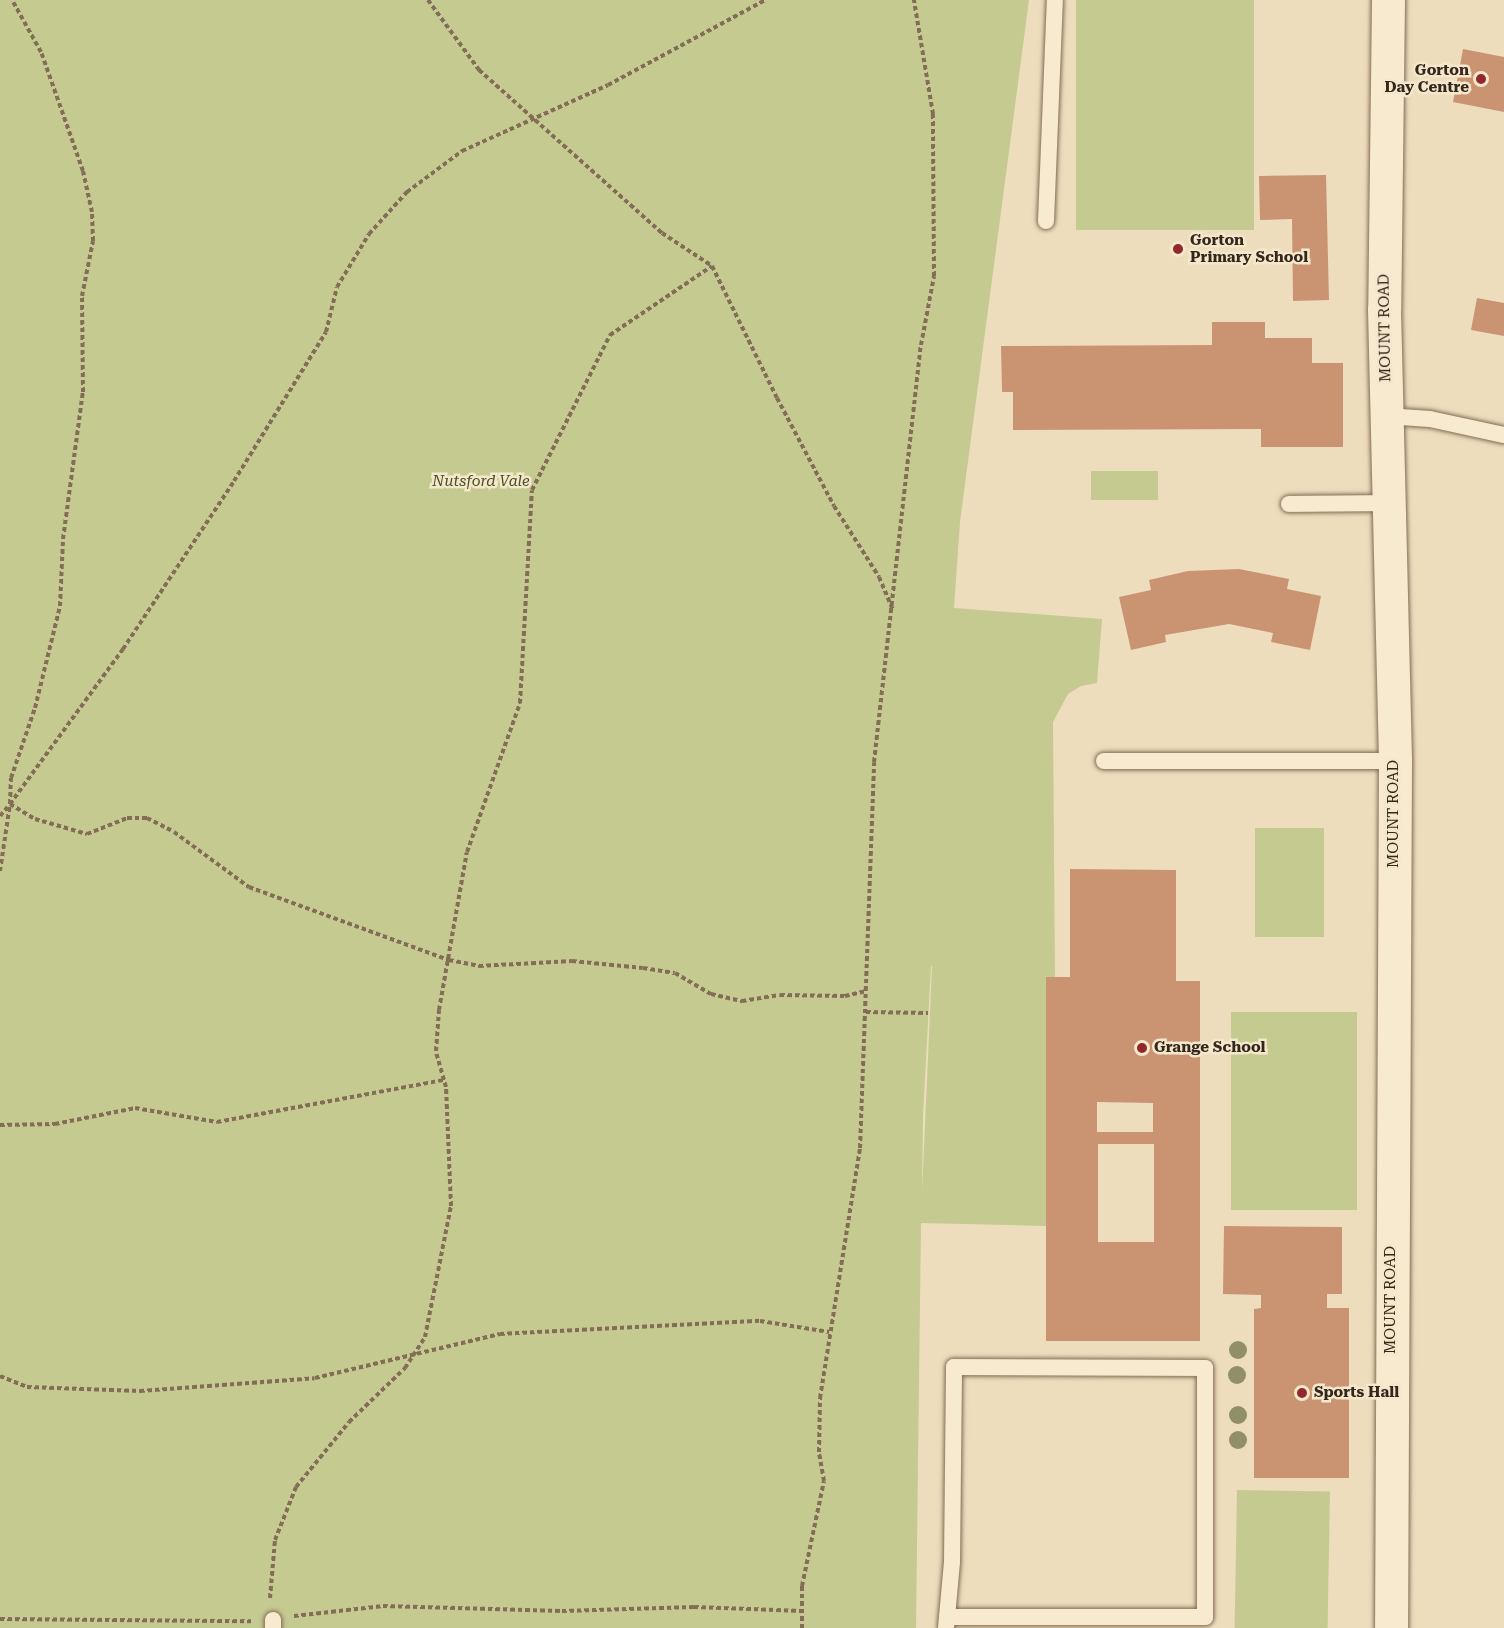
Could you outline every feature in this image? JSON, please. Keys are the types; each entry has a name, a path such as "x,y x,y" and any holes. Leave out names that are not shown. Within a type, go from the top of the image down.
{"main road":[{"name":"MOUNT ROAD","path":"1388,0 1384,171 1386,416 1395,760 1391,1628"}],"lane":[{"path":"1046,221 1055,0"},
{"path":"1386,416 1430,419 1504,435"},
{"path":"1289,504 1387,503"},
{"path":"1104,761 1395,760"},
{"path":"954,1367 1205,1368 1205,1617 947,1622 952,1562 954,1367"}],"path":[{"path":"0,871 10,804 11,778 38,698 60,606 63,539 83,392 82,296 93,241 92,212 83,171 41,52 12,0"},
{"path":"428,0 479,70 662,233 712,267 777,398 834,506 879,577 893,611"},
{"path":"0,816 123,649 234,481 326,332 338,287 369,234 407,192 446,162 635,71 765,0"},
{"path":"802,1628 802,1586 824,1481 819,1452 820,1398 830,1355 830,1332 860,1148 874,762 893,611 920,356 934,276 933,114 914,0"},
{"path":"273,1624 270,1590 275,1540 296,1487 349,1422 387,1386 424,1337 430,1296 449,1227 451,1164 444,1080 436,1051 448,960 467,852 520,703 532,490 610,335 712,267"},
{"path":"10,804 35,819 87,834 127,818 147,818 174,832 249,886 448,960 479,966 572,962 643,968 675,973 711,994 742,1001 867,991"},
{"path":"866,1012 928,1013"},
{"path":"0,1125 55,1124 135,1108 217,1122 444,1080"},
{"path":"0,1376 27,1387 140,1391 315,1378 500,1334 760,1321 830,1332"},
{"path":"0,1619 273,1624 382,1606 562,1611 682,1607 802,1611"}],"green space":[{"name":"Nutsford Vale","path":"0,0 1029,0 960,522 954,608 1102,619 1097,683 1081,686 1068,694 1053,722 1055,977 1046,978 1046,1226 921,1223 916,1628 0,1628","holes":["932,966 922,1193 923,1116"]},
{"path":"1076,0 1254,0 1254,230 1076,230"},
{"path":"1091,471 1158,471 1158,500 1091,500"},
{"path":"1255,828 1324,828 1324,937 1255,937"},
{"path":"1231,1012 1357,1012 1357,1210 1231,1210"},
{"path":"1237,1490 1330,1492 1328,1628 1235,1628"}],"building":[{"name":"Gorton Day Centre","path":"1463,49 1504,57 1504,112 1453,102"},
{"path":"1326,175 1329,300 1293,301 1292,219 1260,220 1259,176"},
{"path":"1477,298 1504,303 1504,336 1471,330"},
{"path":"1212,322 1265,322 1265,338 1312,338 1312,363 1343,363 1343,447 1261,447 1261,429 1013,430 1013,392 1002,392 1001,346 1212,345"},
{"path":"1239,569 1289,579 1287,589 1321,596 1310,650 1271,642 1273,633 1229,624 1165,635 1166,642 1131,650 1119,597 1151,590 1149,580 1188,571"},
{"path":"1070,869 1176,870 1176,981 1200,981 1200,1341 1046,1341 1046,977 1070,977","holes":["1097,1102 1153,1103 1153,1132 1097,1132","1098,1144 1154,1144 1154,1242 1098,1242"]},
{"name":"Sports Hall","path":"1224,1226 1342,1227 1342,1294 1327,1294 1327,1308 1349,1308 1349,1478 1254,1478 1254,1309 1261,1308 1261,1295 1223,1294"}],"place":[{"name":"Gorton Day Centre","path":"1481,79"},
{"name":"Gorton Primary School","path":"1178,249"},
{"name":"Grange School","path":"1142,1048"},
{"name":"Sports Hall","path":"1302,1393"}]}
